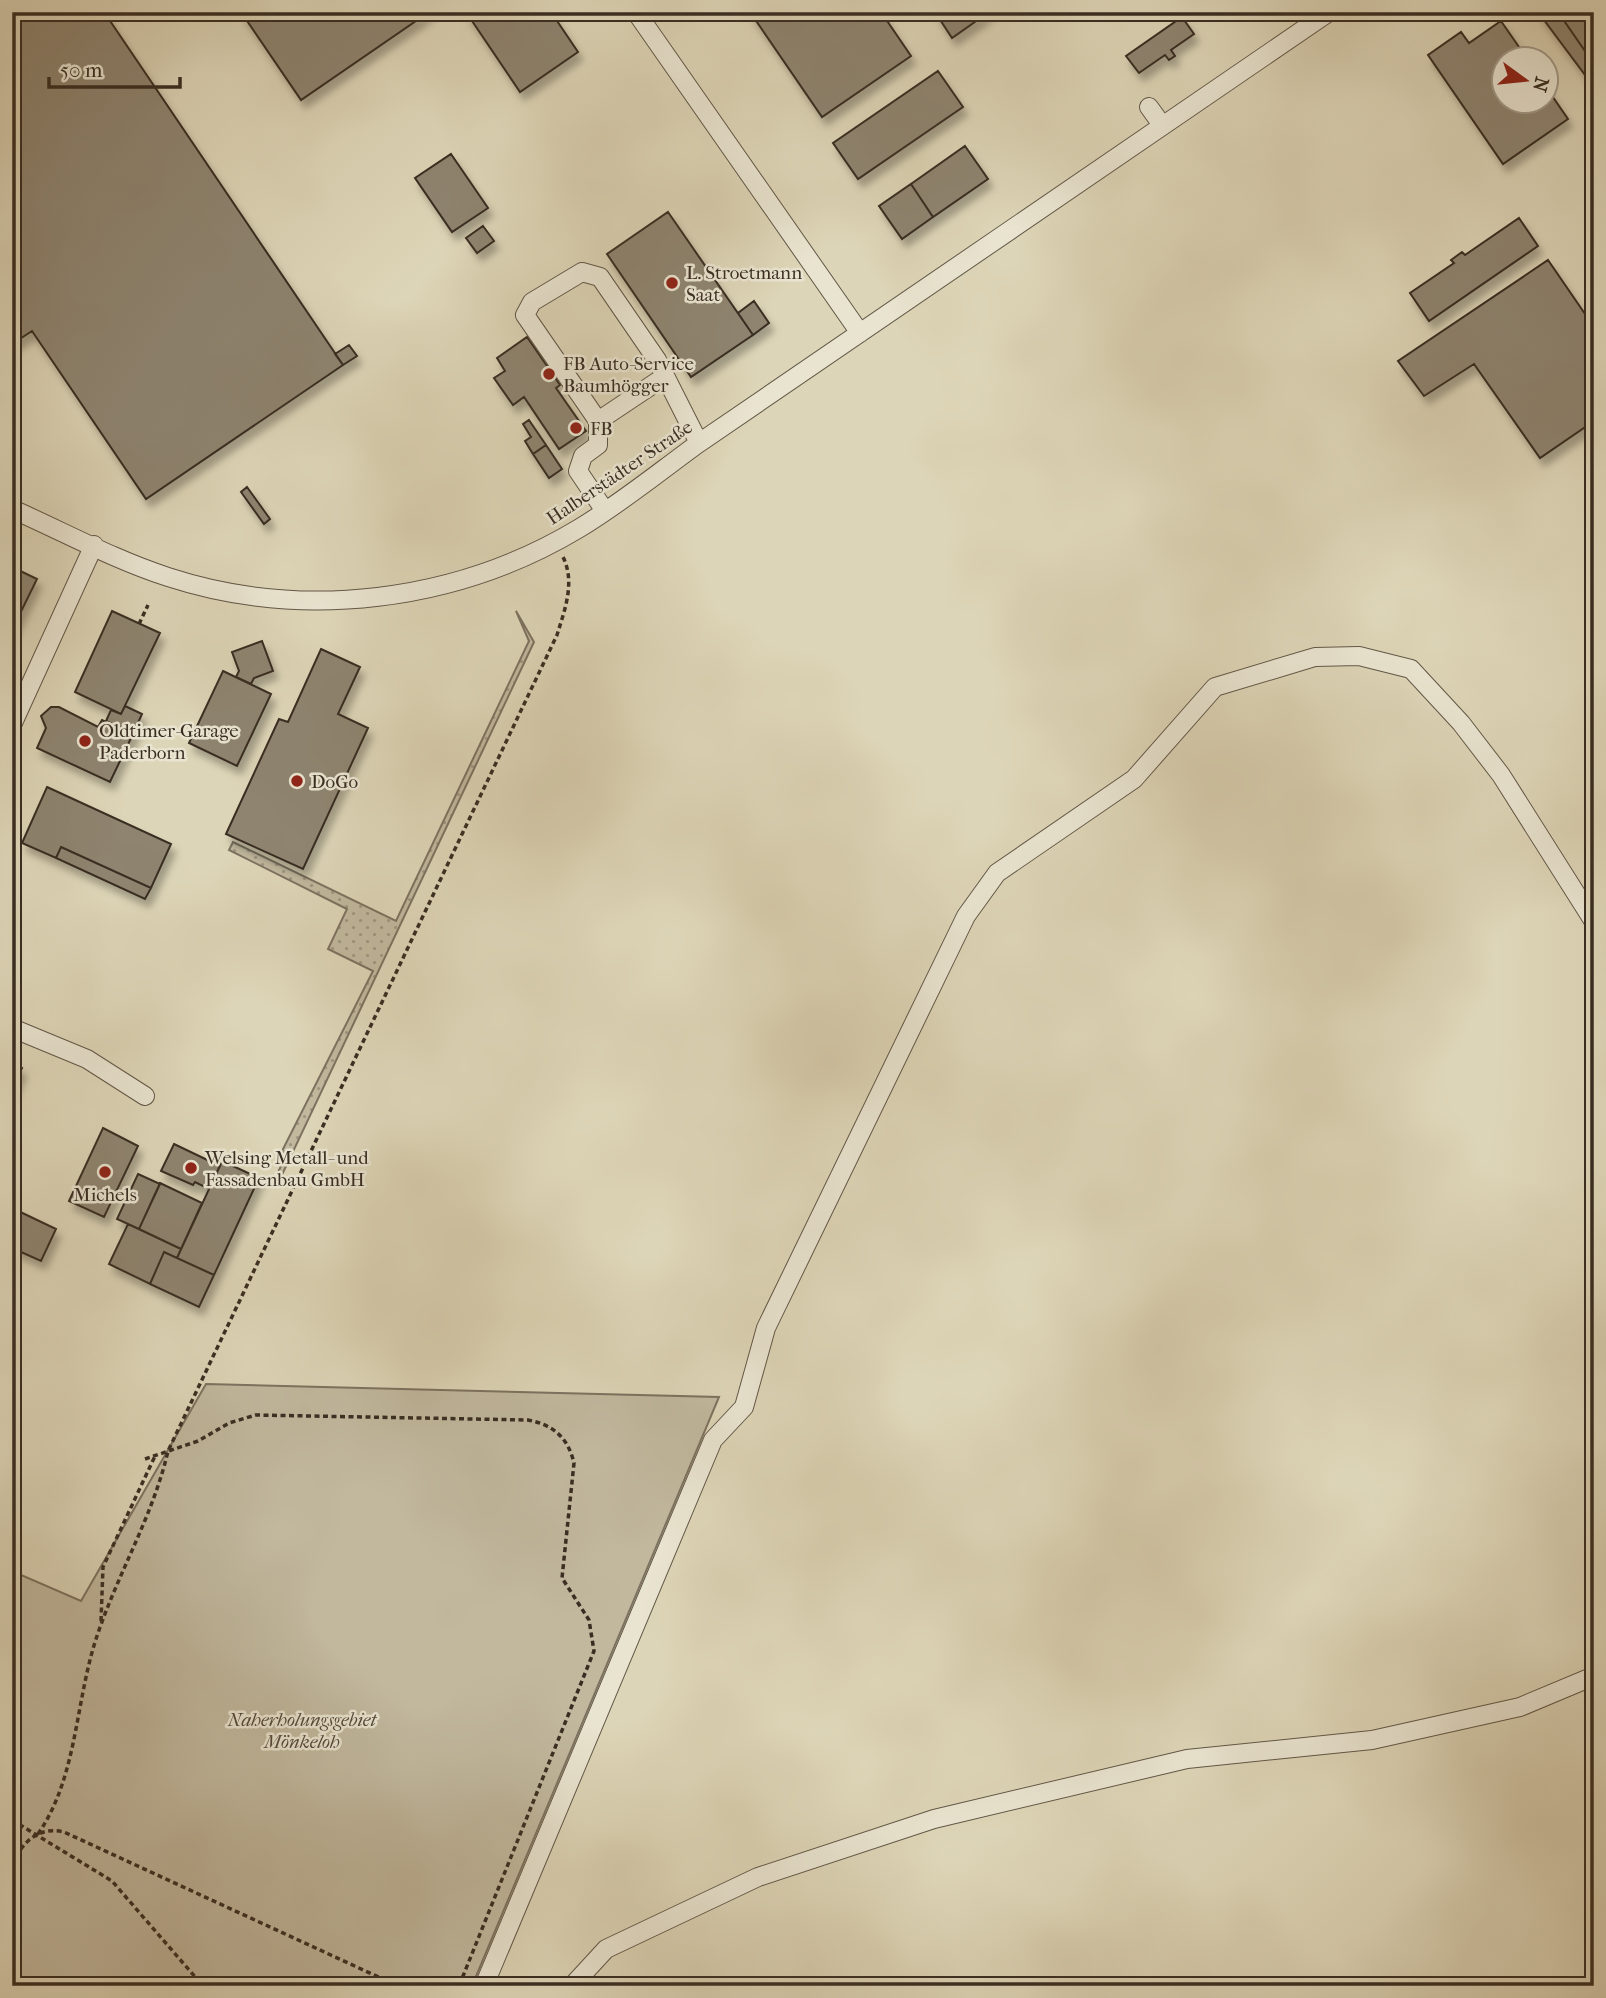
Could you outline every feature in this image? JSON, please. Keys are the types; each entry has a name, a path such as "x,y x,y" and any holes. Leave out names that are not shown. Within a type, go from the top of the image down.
{"street":[{"path":"636,12 860,333"},
{"name":"Halberstädter Straße","path":"12,509 141,567 193,584 263,598 331,601 389,595 472,578 555,542 605,511 699,443 1329,12"},
{"path":"1149,107 1162,125"},
{"path":"605,511 578,471 583,456 598,445 598,421 525,315 532,302 582,272 600,277 657,359 699,443"},
{"path":"598,421 664,377"},
{"path":"12,725 94,545"},
{"path":"484,1986 713,1440 744,1406 766,1328 966,916 997,873 1134,779 1215,687 1315,657 1359,656 1411,669 1461,723 1501,775 1594,922"},
{"path":"12,1028 87,1059 145,1096"},
{"path":"572,1986 607,1949 758,1877 934,1819 1186,1759 1372,1740 1520,1707 1594,1676"}],"path":[{"path":"38,1834 58,1800 65,1777 88,1664 101,1623 160,1485 168,1451 557,635 566,604 570,570 555,542"},
{"path":"139,624 148,605"},
{"path":"145,1459 198,1441 238,1420 256,1415 528,1420 552,1427 571,1451 574,1464 562,1578 589,1620 594,1651 460,1986"},
{"path":"101,1623 99,1600 103,1567 155,1456"},
{"path":"12,1820 112,1881 203,1986"},
{"path":"12,1864 22,1845 38,1834 53,1830 82,1839 398,1986"}],"green space":[{"path":"516,611 534,642 281,1177 277,1175 283,1161 278,1159 373,971 328,949 347,909 229,850 233,842 396,921 529,641"},
{"name":"Naherholungsgebiet Mönkeloh","path":"206,1384 719,1397 472,1986 12,1986 12,1571 81,1601"}],"building":[{"path":"12,12 104,12 343,365 146,499 32,331 12,344"},
{"path":"241,12 429,12 301,100"},
{"path":"466,12 551,12 578,52 520,92"},
{"path":"750,12 881,12 911,56 822,117"},
{"path":"935,12 989,12 952,38"},
{"path":"1538,12 1558,12 1594,64 1594,87"},
{"path":"1558,12 1594,12 1594,64"},
{"path":"1182,17 1194,34 1171,50 1175,56 1169,60 1165,55 1139,73 1126,56"},
{"path":"1501,21 1518,46 1490,46 1490,116 1560,116 1560,107 1568,119 1503,164 1428,55 1461,32 1469,43"},
{"path":"938,71 963,107 858,179 833,143"},
{"path":"965,146 988,179 933,217 911,184"},
{"path":"451,154 488,208 452,232 415,178"},
{"path":"911,184 933,217 902,239 879,206"},
{"name":"L. Stroetmann Saat","path":"668,212 753,335 691,377 607,254"},
{"path":"1519,218 1538,246 1429,321 1410,293 1454,263 1451,260 1462,252 1465,255"},
{"path":"483,226 494,241 477,253 466,238"},
{"path":"1548,260 1594,327 1594,421 1540,458 1474,364 1424,396 1398,361"},
{"path":"754,301 769,323 753,335 738,313"},
{"path":"527,337 560,385 556,388 586,431 559,449 524,397 513,405 494,378 505,371 497,358"},
{"path":"349,345 357,356 343,365 335,354"},
{"path":"529,420 546,445 533,454 525,441 531,437 523,424"},
{"path":"546,445 562,469 549,478 533,454"},
{"path":"247,487 270,519 264,524 241,492"},
{"path":"12,567 37,579 12,630"},
{"path":"112,611 160,633 121,714 75,692"},
{"path":"262,641 273,671 254,678 251,684 236,677 239,671 232,652"},
{"name":"DoGo","path":"321,649 360,667 338,714 368,728 303,869 226,834 279,719 288,722"},
{"path":"223,671 271,694 237,766 189,743"},
{"path":"125,706 142,714 133,734 106,721 111,710 121,714"},
{"name":"Oldtimer-Garage Paderborn","path":"51,707 59,707 98,727 102,720 133,734 110,782 37,748 46,728 41,716"},
{"path":"47,787 171,844 151,888 61,847 56,858 22,843"},
{"path":"61,847 151,888 145,899 56,858"},
{"path":"12,1064 22,1068 12,1090"},
{"path":"103,1128 138,1146 104,1217 69,1201"},
{"name":"Welsing Metall- und Fassadenbau GmbH","path":"174,1144 220,1166 209,1189 161,1171"},
{"path":"222,1161 259,1178 214,1275 177,1258"},
{"path":"138,1174 160,1184 139,1229 117,1219"},
{"path":"160,1183 202,1203 181,1249 139,1229"},
{"path":"12,1208 56,1229 41,1261 12,1248"},
{"path":"128,1224 181,1249 177,1258 164,1252 150,1284 109,1264"},
{"path":"164,1252 214,1275 199,1307 150,1284"}],"place":[{"name":"L. Stroetmann Saat","path":"672,283"},
{"name":"FB Auto-Service Baumhögger","path":"549,374"},
{"name":"FB","path":"576,428"},
{"name":"Oldtimer-Garage Paderborn","path":"85,741"},
{"name":"DoGo","path":"297,781"},
{"name":"Welsing Metall- und Fassadenbau GmbH","path":"191,1168"},
{"name":"Michels","path":"105,1172"}]}
